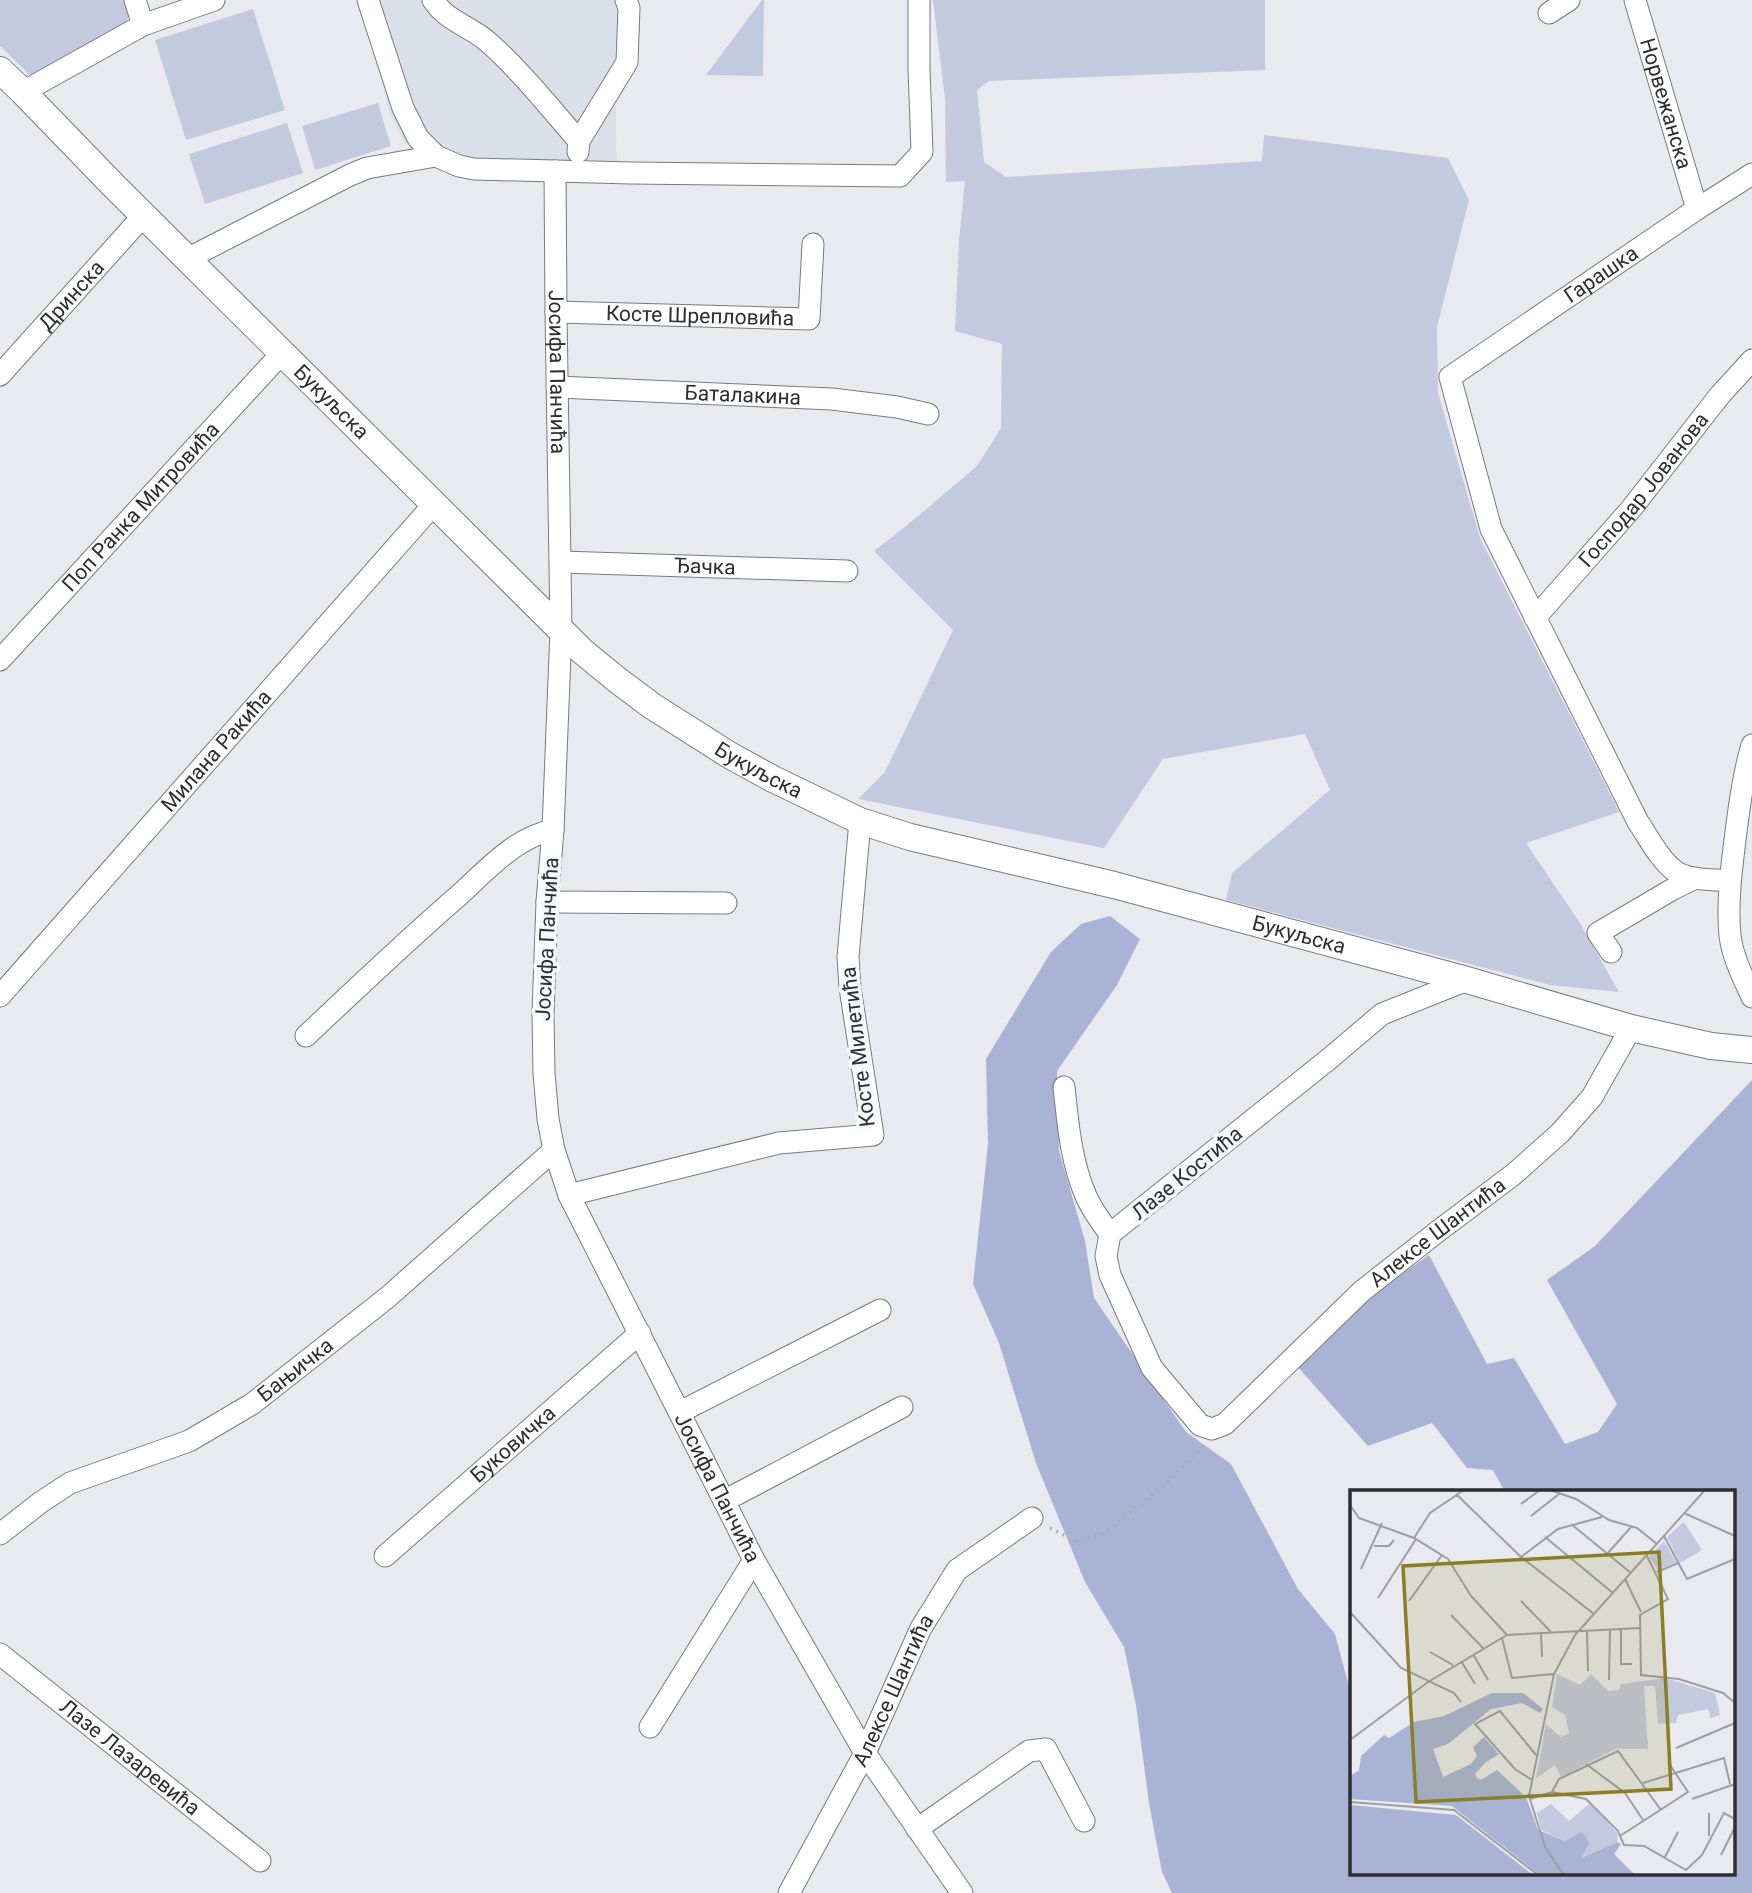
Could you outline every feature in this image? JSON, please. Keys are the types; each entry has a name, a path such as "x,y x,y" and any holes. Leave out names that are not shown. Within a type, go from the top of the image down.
{"main road":[{"name":"Букуљска","path":"0,70 143,216 582,651 690,732 773,779 860,821 909,837 1114,885 1631,1028 1711,1046 1752,1050"}],"street":[{"path":"135,0 143,25"},
{"path":"23,92 143,25 214,0"},
{"path":"368,0 403,108 418,138 436,156 459,166 474,169 566,172 900,176 922,152 919,0"},
{"path":"433,0 440,11 494,47 579,141 627,62 629,8 626,0"},
{"path":"1549,13 1569,0"},
{"name":"Норвежанска","path":"1636,0 1697,209"},
{"name":"Јосифа Панчића","path":"579,141 566,172 556,312 561,630 542,1014 548,1119 554,1150 569,1195 754,1560 865,1753 962,1893"},
{"path":"187,259 350,175 367,169 436,156"},
{"name":"Гарашка","path":"1535,618 1491,529 1450,377 1752,174"},
{"name":"Дринска","path":"0,375 143,216"},
{"name":"Косте Шрепловића","path":"556,312 809,319 813,244"},
{"name":"Поп Ранка Митровића","path":"0,660 282,353"},
{"name":"Господар Јованова","path":"1535,618 1631,509 1720,395 1752,360"},
{"name":"Баталакина","path":"557,387 832,399 897,407 928,414"},
{"name":"Милана Ракића","path":"0,996 434,504"},
{"name":"Ђачка","path":"561,562 847,571"},
{"path":"1535,618 1638,822 1662,858 1677,872 1730,881"},
{"path":"1752,744 1740,794 1730,881 1731,937 1737,963 1752,997"},
{"name":"Косте Милетића","path":"569,1195 779,1143 873,1135 850,988 848,957 860,821"},
{"path":"306,1036 411,937 507,852 538,833 553,830"},
{"path":"1611,952 1598,933 1695,877"},
{"path":"547,902 726,903"},
{"name":"Лазе Костића","path":"1225,1424 1212,1429 1200,1425 1152,1368 1110,1275 1106,1256 1110,1234 1329,1059 1381,1013 1467,981"},
{"name":"Алексе Шантића","path":"1225,1424 1362,1291 1514,1174 1560,1133 1592,1097 1631,1028"},
{"path":"1064,1087 1070,1147 1093,1209 1110,1234"},
{"name":"Бањичка","path":"0,1534 70,1483 189,1441 251,1405 388,1297 554,1150"},
{"path":"680,1412 880,1310"},
{"name":"Буковичка","path":"385,1556 640,1333"},
{"path":"724,1501 902,1407"},
{"name":"Алексе Шантића","path":"789,1893 865,1753 921,1628 957,1570 1032,1518"},
{"path":"650,1727 754,1560"},
{"name":"Лазе Лазаревића","path":"0,1654 260,1861"},
{"path":"918,1829 1029,1751 1046,1749 1084,1821"}],"path":[{"path":"1032,1518 1077,1542 1106,1532 1170,1480 1225,1424"}],"shaded area":[{"path":"0,0 124,0 129,15 127,22 34,76 0,46"},
{"path":"363,0 626,0 629,83 615,83 617,177 436,156 404,142 389,111"},
{"path":"762,0 763,76 706,75"},
{"path":"933,0 1265,0 1265,70 989,81 977,90 984,162 1006,177 1262,161 1264,135 1448,158 1469,200 1437,327 1438,393 1480,538 1619,812 1526,843 1580,923 1619,992 1550,985 1226,900 1232,873 1330,790 1305,734 1163,759 1104,848 858,799 885,772 953,630 874,551 977,466 1001,428 1002,344 955,331 965,181 946,182 945,99"},
{"path":"253,9 285,110 186,140 155,40"},
{"path":"378,103 391,146 315,170 302,126"},
{"path":"287,123 303,173 205,204 189,154"},
{"path":"1110,916 1140,939 1117,985 1057,1071 1059,1151 1085,1241 1094,1298 1186,1432 1231,1464 1298,1589 1335,1634 1350,1690 1350,1876 1734,1876 1734,1490 1504,1490 1493,1470 1467,1468 1432,1423 1368,1446 1297,1366 1363,1301 1429,1255 1487,1364 1514,1358 1565,1444 1598,1432 1617,1404 1547,1280 1595,1246 1752,1080 1752,1893 1172,1893 1162,1872 1149,1803 1136,1705 1124,1647 1085,1582 1036,1463 999,1343 973,1284 988,1144 986,1059 1051,952 1081,924"}]}
